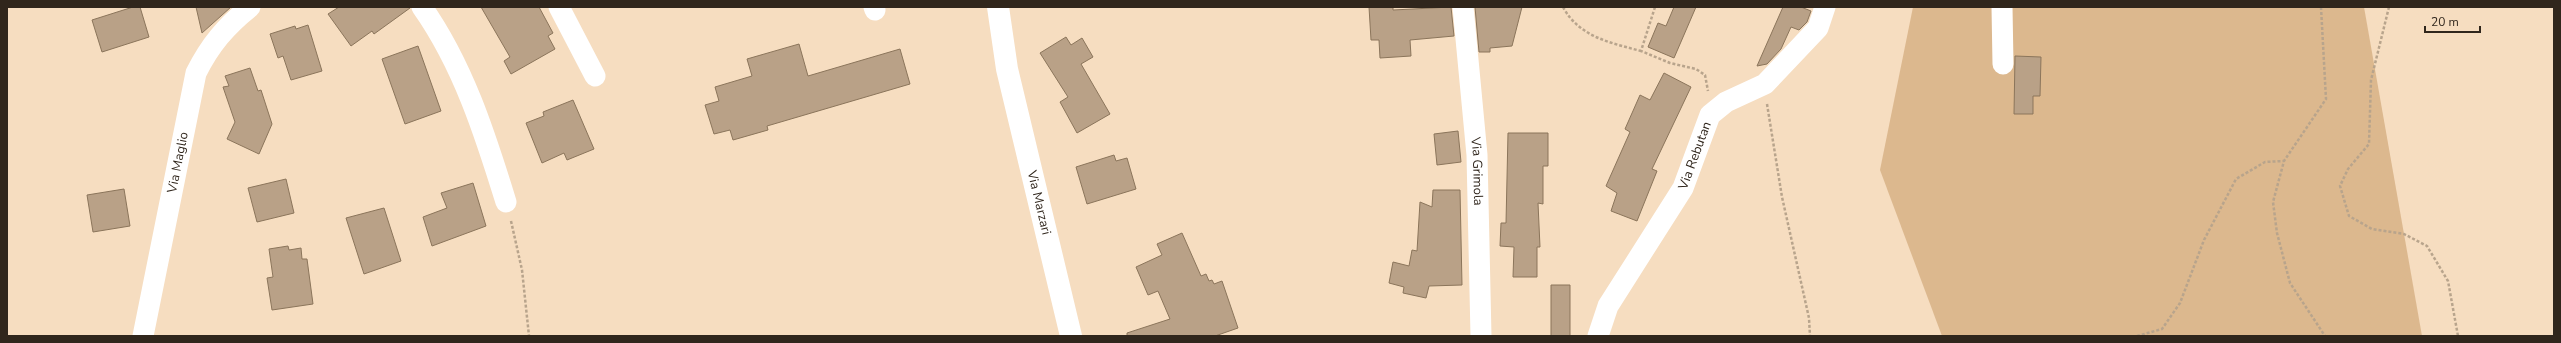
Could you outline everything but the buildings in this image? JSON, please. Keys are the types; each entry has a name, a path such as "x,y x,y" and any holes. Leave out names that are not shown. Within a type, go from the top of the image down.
{"street":[{"name":"Via Maglio","path":"143,336 196,73 209,49 227,26 250,7"},
{"path":"422,7 442,35 482,126 506,202"},
{"path":"559,7 595,76"},
{"name":"Via Marzari","path":"998,7 1007,69 1071,336"},
{"name":"Via Grimola","path":"1462,7 1477,155 1482,336"},
{"name":"Via Rebutan","path":"1598,336 1608,306 1683,188 1710,115 1726,102 1765,84 1818,28 1825,7"},
{"path":"2002,7 2004,64"}],"path":[{"path":"1563,7 1569,19 1598,40 1641,51 1670,63 1696,68 1705,75 1710,115"},
{"path":"1641,51 1655,7"},
{"path":"2321,7 2326,99 2284,161 2273,202 2276,233 2290,283 2325,336"},
{"path":"2389,7 2371,80 2369,144 2348,169 2340,186 2349,216 2372,229 2404,234 2427,246 2448,281 2458,336"},
{"path":"1765,84 1778,175 1809,318 1810,336"},
{"path":"2137,336 2162,329 2180,303 2204,240 2236,179 2266,162 2284,161"},
{"path":"506,202 522,270 529,336"}],"shaded area":[{"path":"1913,7 2364,7 2422,336 1942,336 1880,170"}]}
